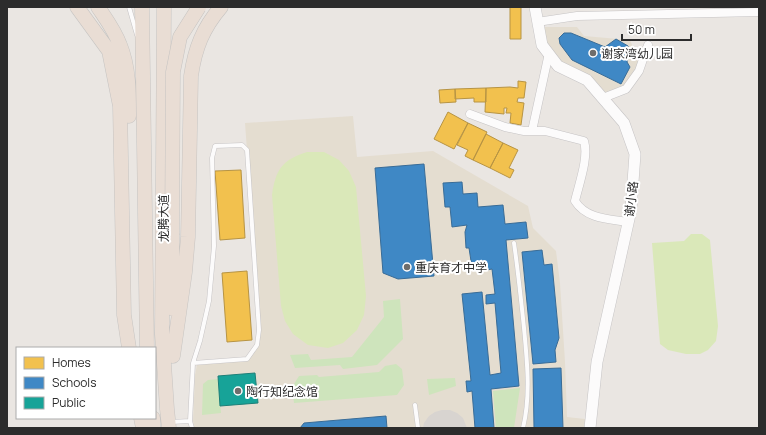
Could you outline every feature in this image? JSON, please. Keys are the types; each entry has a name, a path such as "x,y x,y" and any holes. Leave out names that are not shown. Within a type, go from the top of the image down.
{"highway":[{"path":"77,7 109,51 120,106 124,315 129,347"},
{"path":"98,7 120,45 126,66 129,88 133,347"},
{"name":"龙腾大道","path":"142,7 147,347"},
{"name":"龙腾大道","path":"164,7 162,334 168,420"},
{"path":"173,356 173,72 180,37 199,7"},
{"path":"168,420 173,356 185,272 188,237 191,76 199,40 221,7"}],"street":[{"name":"谢小路","path":"535,7 542,45 558,66 587,80 603,98 624,123 636,154 631,210 597,362 590,428"},
{"path":"537,22 577,16 759,12"},
{"path":"603,98 626,89 639,71 648,44"},
{"path":"532,131 549,53"},
{"path":"470,114 505,127 532,131 545,131 584,141 586,148 585,158 575,201 580,209 591,216 628,222"}],"lane":[{"path":"129,7 142,52"},
{"path":"192,428 190,421 193,363 200,341 209,301 214,254 212,158 215,146 242,145 246,150 247,158 259,330 257,345 247,359 193,363"},
{"path":"514,243 520,282 528,382 526,415 523,428"},
{"path":"416,405 418,428"},
{"path":"168,420 190,421"}],"shaded area":[{"name":"谢家湾幼儿园","path":"542,27 577,27 584,36 630,40 639,62 625,87 605,94 560,63 545,43"},
{"name":"重庆育才中学","path":"353,116 357,157 433,151 528,206 533,228 556,251 560,283 567,417 585,419 584,428 175,428 194,426 195,375 197,365 248,361 258,346 260,330 245,123"},
{"path":"442,410 450,410 457,413 463,418 467,428 423,428 424,423 429,416"}],"green space":[{"path":"307,152 324,152 339,160 349,171 356,187 366,296 364,315 357,330 343,343 328,348 308,345 293,334 285,321 281,306 272,195 278,172 286,162"},
{"path":"691,234 702,234 710,240 718,326 716,341 708,350 700,354 686,354 668,350 660,344 652,243 684,241"},
{"path":"400,299 403,339 377,365 343,369 340,365 295,368 290,355 308,354 311,360 352,357 384,317 383,301"},
{"path":"396,364 402,369 404,385 397,395 294,403 292,387 299,376 317,375 319,377 379,372 385,366"},
{"path":"455,378 456,386 429,395 427,379"},
{"path":"218,379 221,413 202,415 203,384 208,380"},
{"path":"520,388 514,428 496,428 493,391"}],"building: Homes":[{"path":"510,7 521,7 521,39 510,39"},
{"path":"518,81 526,82 524,98 518,98 517,102 524,103 521,125 510,123 511,113 506,113 507,108 504,108 504,114 485,112 486,88 518,88"},
{"path":"486,88 486,102 474,102 474,98 455,99 455,89"},
{"path":"455,89 456,102 440,103 439,90"},
{"path":"448,112 468,123 454,149 434,139"},
{"path":"468,123 487,132 473,160 465,156 468,150 457,145"},
{"path":"486,134 503,143 490,168 473,160"},
{"path":"503,143 518,150 509,168 514,170 510,178 490,168"},
{"path":"241,170 245,238 220,240 215,171"},
{"path":"247,271 252,340 227,342 222,273"}],"building: Schools":[{"path":"564,33 571,33 605,47 616,39 628,46 629,53 627,62 630,67 621,84 572,60 560,44 559,38"},
{"path":"424,164 434,276 398,279 383,273 375,168"},
{"path":"462,182 463,194 477,193 478,207 503,205 505,224 526,222 528,238 506,240 519,386 491,389 494,428 475,428 472,391 467,392 466,381 471,381 462,294 482,292 490,375 501,373 495,303 486,304 486,295 495,294 492,269 487,270 479,268 471,261 469,248 466,248 465,232 467,225 452,227 450,207 445,207 443,183"},
{"path":"542,250 544,265 552,264 559,338 555,350 556,362 533,364 522,252"},
{"path":"561,368 563,428 534,428 533,369"},
{"path":"386,416 387,428 300,428 304,423"}],"building: Public":[{"name":"陶行知纪念馆","path":"255,373 258,403 220,406 218,376"}],"place":[{"name":"谢家湾幼儿园","path":"593,53"},
{"name":"重庆育才中学","path":"407,267"},
{"name":"陶行知纪念馆","path":"238,391"}]}
